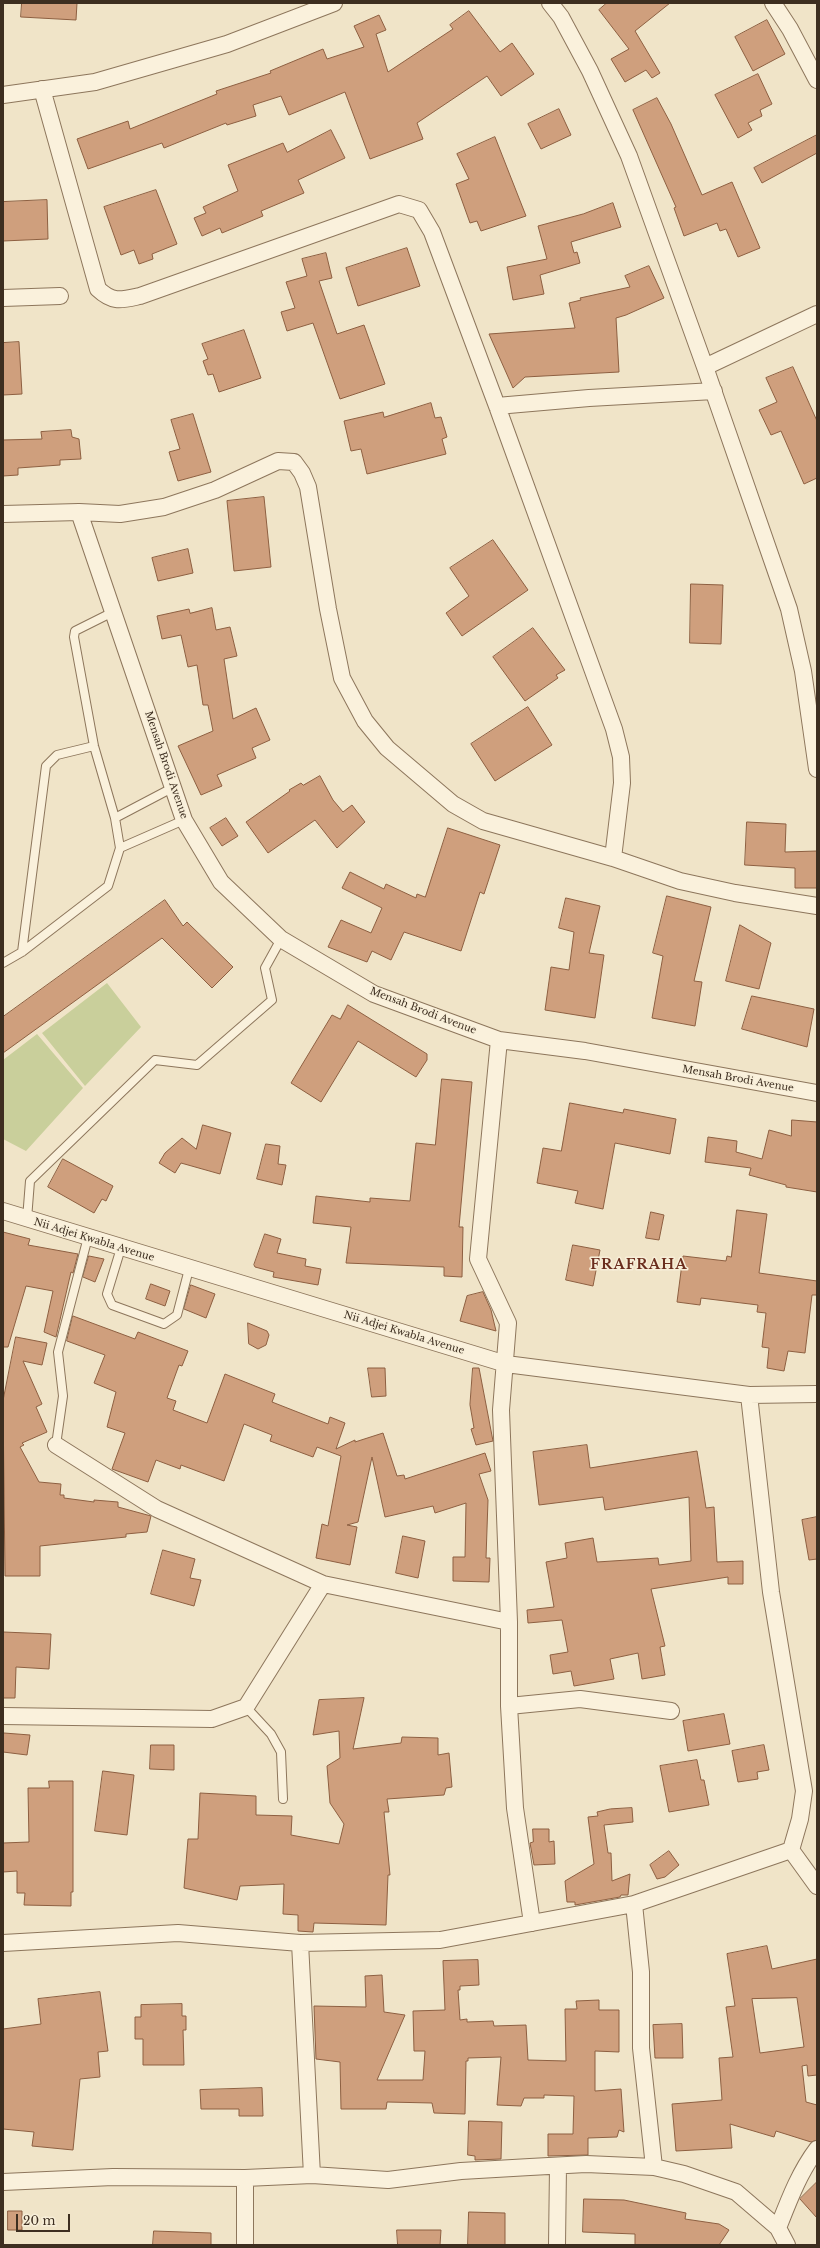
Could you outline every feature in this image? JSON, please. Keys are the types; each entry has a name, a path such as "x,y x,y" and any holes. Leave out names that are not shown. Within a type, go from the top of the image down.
{"street":[{"path":"3,95 95,82 227,44 334,3"},
{"path":"550,3 561,17 590,72 629,156 714,391 789,609 803,671 817,769"},
{"path":"773,3 790,29 817,80"},
{"path":"42,89 98,289 107,297 121,300 140,296 399,204 419,210 432,232 497,406 614,729 621,757 622,783 613,858"},
{"path":"3,298 60,296"},
{"path":"705,367 817,314"},
{"path":"497,406 589,398 714,391"},
{"path":"3,514 79,512 120,514 164,507 215,490 278,462 294,462 302,473 308,487 328,609 342,678 365,720 387,748 414,772 453,804 483,821 613,858 680,881 735,893 817,906"},
{"name":"Mensah Brodi Avenue","path":"79,512 184,820 221,882 281,939 374,994 499,1040 585,1051 817,1093"},
{"path":"499,1040 478,1259 508,1323 506,1364 501,1410 510,1622 509,1706 515,1808 532,1923"},
{"name":"Nii Adjei Kwabla Avenue","path":"3,1211 506,1364 749,1395 817,1394"},
{"path":"749,1395 771,1592 804,1791 800,1819 791,1850"},
{"path":"56,1445 157,1509 323,1584 510,1622"},
{"path":"3,1716 212,1719 246,1707 323,1584"},
{"path":"509,1706 580,1699 671,1711"},
{"path":"791,1850 817,1886"},
{"path":"3,1944 178,1932 300,1943 440,1940 634,1904 791,1850"},
{"path":"634,1904 641,1972 641,2048 654,2167"},
{"path":"300,1943 312,2175"},
{"path":"778,2228 793,2188 805,2164 817,2149"},
{"path":"3,2182 112,2177 245,2178 312,2175 388,2180 461,2171 558,2167 586,2164 654,2167 684,2174 736,2192 778,2228 787,2245"},
{"path":"557,2245 558,2167"},
{"path":"245,2178 245,2245"}],"lane":[{"path":"3,963 22,952 108,886 120,848 115,818 94,746 74,637 75,632 81,628 113,612"},
{"path":"22,952 46,766 57,754 94,746"},
{"path":"115,818 174,787"},
{"path":"120,848 184,820"},
{"path":"27,1219 30,1181 155,1060 197,1065 272,1000 265,968 281,939"},
{"path":"56,1445 63,1396 58,1352 88,1237"},
{"path":"121,1248 107,1294 112,1305 164,1324 176,1315 190,1269"},
{"path":"246,1707 271,1734 281,1752 283,1799"}],"green space":[{"path":"107,983 141,1027 85,1086 42,1033"},
{"path":"37,1034 83,1088 26,1151 3,1139 3,1060"}],"building":[{"path":"22,3 77,3 76,20 21,17"},
{"path":"607,3 670,3 635,31 660,73 652,78 646,70 625,82 611,59 629,49 599,10"},
{"path":"469,11 500,52 512,43 534,74 501,96 487,76 417,123 423,139 370,159 345,92 289,115 281,96 253,105 256,116 227,125 226,123 164,148 162,143 88,169 77,139 128,121 130,129 217,94 216,91 271,73 270,71 323,49 327,59 364,47 354,26 379,15 386,30 376,34 388,72 453,29 450,25"},
{"path":"767,20 785,54 753,71 735,37"},
{"path":"758,74 772,104 760,110 762,116 748,123 752,130 738,138 715,95"},
{"path":"657,98 671,124 702,195 732,182 760,248 738,257 726,229 720,231 717,223 684,236 674,208 676,207 633,110"},
{"path":"559,109 571,135 541,149 528,124"},
{"path":"331,130 345,158 298,180 304,193 261,211 263,216 222,233 220,228 202,236 194,218 206,213 203,207 238,191 228,165 283,143 287,152"},
{"path":"817,135 817,153 762,183 754,168"},
{"path":"495,137 526,216 481,231 477,221 470,223 456,184 469,179 457,154"},
{"path":"156,190 177,244 152,254 153,259 139,264 134,250 121,255 104,207"},
{"path":"47,200 48,239 3,241 3,202"},
{"path":"613,203 621,227 571,242 574,253 577,252 580,263 540,275 544,294 513,300 507,267 547,259 538,226 583,214"},
{"path":"407,248 420,286 358,306 346,268"},
{"path":"326,253 332,278 319,281 337,334 364,325 385,384 340,399 313,323 287,331 281,312 295,308 286,282 307,276 302,259"},
{"path":"649,266 664,298 616,318 619,372 525,377 513,388 489,334 575,328 569,303 581,300 580,298 630,287 625,276"},
{"path":"244,330 261,378 219,392 213,374 208,375 203,361 208,359 202,344"},
{"path":"19,342 22,394 3,395 3,343"},
{"path":"793,367 817,421 817,478 804,484 781,431 771,435 759,410 777,402 766,378"},
{"path":"431,403 435,418 441,417 447,437 442,439 446,454 367,474 361,449 351,451 344,421 383,412 384,417"},
{"path":"193,414 211,472 178,481 169,452 180,449 171,420"},
{"path":"71,430 72,437 79,439 81,459 60,460 60,465 18,468 18,475 3,476 3,440 42,439 41,432"},
{"path":"264,497 271,567 234,571 227,501"},
{"path":"493,540 528,590 462,636 446,613 469,596 450,568"},
{"path":"188,549 193,573 158,581 152,558"},
{"path":"691,584 723,585 721,644 690,643"},
{"path":"212,608 216,630 230,627 237,656 224,659 233,719 256,708 270,740 252,748 256,758 217,775 222,786 201,795 178,746 213,731 208,705 203,705 197,665 188,667 181,635 162,639 157,616 189,609 190,613"},
{"path":"533,628 565,670 556,675 558,678 525,701 493,657"},
{"path":"528,707 552,745 495,781 471,744"},
{"path":"320,776 333,800 343,812 352,805 365,822 337,848 315,820 268,853 246,822 290,791 289,790 301,783 303,785"},
{"path":"226,818 238,836 222,846 210,828"},
{"path":"747,822 786,824 785,852 817,851 817,888 795,888 795,868 745,865"},
{"path":"448,828 500,845 484,894 480,892 461,951 404,932 391,960 372,951 367,962 328,947 341,920 371,933 382,908 342,888 350,872 384,889 386,884 416,898 417,894 425,897"},
{"path":"667,896 711,907 694,981 702,982 695,1026 652,1018 663,956 653,953"},
{"path":"566,898 600,906 589,953 604,955 595,1018 545,1010 551,967 569,970 574,932 559,928"},
{"path":"165,900 183,926 187,922 233,967 212,988 162,938 3,1053 3,1017"},
{"path":"740,925 771,943 759,989 726,981"},
{"path":"752,996 814,1009 807,1047 742,1029"},
{"path":"348,1005 427,1054 427,1060 416,1077 358,1041 321,1102 291,1083 332,1015 340,1019"},
{"path":"442,1079 472,1082 459,1227 463,1227 462,1277 444,1276 444,1267 346,1263 351,1227 313,1223 316,1196 370,1202 370,1198 410,1201 416,1143 435,1145"},
{"path":"570,1103 623,1113 624,1109 676,1119 670,1154 615,1143 603,1209 575,1203 578,1191 537,1183 543,1148 561,1151"},
{"path":"792,1120 817,1122 817,1192 786,1187 786,1185 749,1175 751,1168 705,1162 708,1137 737,1141 736,1152 762,1159 769,1130 791,1136"},
{"path":"203,1125 231,1133 220,1174 181,1163 175,1173 159,1163 165,1153 182,1138 196,1149"},
{"path":"266,1144 280,1146 278,1164 286,1165 282,1185 257,1179"},
{"path":"63,1159 113,1186 106,1201 102,1199 94,1213 48,1187"},
{"path":"737,1210 767,1214 759,1273 817,1281 817,1295 812,1295 805,1353 788,1351 784,1371 767,1368 769,1348 762,1347 766,1313 757,1312 758,1305 701,1298 700,1305 677,1302 683,1256 726,1261 727,1256 731,1257"},
{"path":"651,1212 664,1215 659,1240 646,1238"},
{"path":"3,1232 30,1239 28,1245 78,1254 73,1273 71,1272 56,1337 44,1332 53,1291 26,1286 8,1347 3,1347"},
{"path":"265,1234 281,1239 277,1253 306,1259 305,1266 321,1269 318,1285 273,1277 274,1272 255,1267 254,1265"},
{"path":"573,1245 600,1250 593,1286 566,1280"},
{"path":"89,1256 104,1259 95,1282 83,1277"},
{"path":"151,1284 170,1291 165,1306 146,1299"},
{"path":"191,1285 215,1294 206,1318 184,1309"},
{"path":"483,1292 491,1310 496,1331 460,1321 467,1296"},
{"path":"73,1316 135,1339 138,1332 188,1351 182,1366 179,1365 167,1398 176,1401 173,1410 207,1423 225,1374 275,1394 272,1402 328,1424 330,1417 345,1423 336,1449 355,1440 355,1442 383,1433 397,1476 404,1475 405,1479 485,1453 491,1471 479,1474 488,1500 486,1558 490,1558 489,1582 453,1581 453,1557 465,1557 466,1503 435,1513 433,1506 385,1517 372,1457 358,1522 347,1525 357,1527 350,1565 316,1558 322,1524 328,1526 341,1456 317,1447 313,1457 270,1441 272,1435 244,1424 224,1481 181,1465 180,1469 156,1460 148,1482 112,1469 125,1433 107,1427 116,1392 94,1383 105,1355 67,1341"},
{"path":"248,1323 267,1331 269,1335 266,1345 258,1349 249,1344"},
{"path":"16,1337 47,1343 42,1365 23,1361 42,1404 36,1407 47,1432 22,1443 24,1445 20,1447 39,1482 61,1484 60,1495 64,1495 64,1498 94,1502 94,1500 118,1502 118,1507 151,1516 147,1532 126,1534 126,1537 40,1546 40,1576 5,1576 3,1401"},
{"path":"368,1368 385,1368 386,1396 372,1397"},
{"path":"473,1368 479,1368 493,1441 476,1445 471,1429 474,1428 470,1405"},
{"path":"587,1445 590,1468 697,1451 706,1508 714,1507 717,1562 743,1561 743,1584 728,1584 728,1577 651,1589 665,1646 660,1647 665,1675 642,1679 638,1653 610,1659 614,1679 574,1686 571,1671 553,1674 550,1655 568,1652 562,1620 528,1623 527,1610 554,1607 546,1562 567,1558 565,1543 593,1538 597,1562 658,1558 659,1565 691,1561 689,1497 605,1510 603,1497 539,1505 533,1452"},
{"path":"817,1517 817,1559 809,1560 802,1520"},
{"path":"403,1536 425,1541 418,1578 396,1573"},
{"path":"163,1550 195,1559 190,1578 201,1580 194,1606 151,1594"},
{"path":"3,1632 51,1634 49,1669 16,1667 15,1698 3,1698"},
{"path":"364,1698 353,1749 401,1743 402,1737 438,1738 438,1755 449,1753 452,1787 446,1788 444,1795 387,1799 389,1812 384,1812 390,1875 388,1875 386,1925 314,1923 313,1932 298,1931 298,1915 283,1914 284,1884 240,1886 237,1900 184,1888 188,1839 198,1839 200,1793 256,1796 256,1815 292,1816 291,1835 339,1844 344,1824 330,1803 327,1766 340,1758 339,1731 313,1735 319,1700"},
{"path":"724,1714 730,1744 688,1751 683,1721"},
{"path":"4,1733 30,1735 27,1755 3,1752"},
{"path":"151,1745 174,1745 174,1770 150,1769"},
{"path":"764,1745 769,1770 757,1772 758,1779 738,1782 732,1751"},
{"path":"697,1760 701,1780 704,1780 709,1805 669,1812 660,1766"},
{"path":"103,1771 134,1775 127,1835 95,1831"},
{"path":"49,1781 73,1781 73,1892 71,1892 71,1906 24,1905 25,1893 17,1893 17,1871 3,1872 3,1843 29,1842 28,1788 49,1788"},
{"path":"632,1808 633,1822 604,1825 608,1853 611,1853 612,1881 630,1874 628,1895 621,1895 620,1897 575,1905 575,1902 567,1902 565,1881 594,1864 588,1817 598,1816 597,1812 610,1809"},
{"path":"533,1829 549,1829 549,1842 554,1841 555,1864 534,1865 530,1843 533,1842"},
{"path":"669,1851 679,1865 665,1877 657,1879 650,1865"},
{"path":"767,1946 772,1969 817,1959 817,2075 808,2076 807,2065 802,2066 806,2102 817,2105 817,2140 811,2142 776,2131 774,2137 730,2124 732,2148 676,2151 672,2104 722,2100 719,2058 733,2057 726,2007 735,2006 727,1954","holes":["797,1998 804,2047 760,2053 752,1999"]},
{"path":"478,1960 479,1985 460,1986 460,1990 458,1990 460,2020 467,2019 467,2022 493,2021 494,2026 526,2025 528,2060 566,2061 565,2009 577,2009 576,2001 599,2000 599,2010 619,2010 619,2052 595,2051 595,2091 621,2089 624,2132 619,2130 617,2137 588,2138 588,2155 548,2156 548,2134 573,2134 574,2096 544,2095 544,2098 524,2098 521,2106 497,2105 501,2057 468,2058 468,2061 466,2061 465,2114 434,2113 432,2103 387,2102 386,2109 341,2109 340,2062 316,2059 314,2006 366,2007 365,1976 382,1975 384,2012 405,2015 377,2080 423,2080 425,2051 414,2051 413,2011 445,2010 443,1961"},
{"path":"100,1992 108,2051 98,2052 100,2077 80,2079 73,2150 32,2146 34,2132 3,2129 3,2029 41,2024 38,1999"},
{"path":"182,2004 182,2016 186,2016 186,2030 183,2030 184,2065 143,2065 143,2039 135,2039 135,2017 141,2017 141,2005"},
{"path":"682,2024 683,2058 655,2058 653,2025"},
{"path":"262,2088 263,2116 239,2116 239,2109 201,2109 200,2090"},
{"path":"469,2121 502,2122 501,2159 475,2160 475,2156 468,2155"},
{"path":"817,2182 817,2218 800,2199"},
{"path":"584,2199 624,2200 686,2213 685,2219 719,2224 729,2230 719,2245 635,2245 635,2234 583,2232"},
{"path":"8,2211 22,2211 22,2230 8,2230"},
{"path":"469,2212 505,2213 505,2245 468,2245"},
{"path":"397,2230 441,2230 440,2245 398,2245"},
{"path":"154,2231 211,2233 211,2245 153,2245"}],"district":[{"name":"FRAFRAHA","path":"639,1265"}]}
